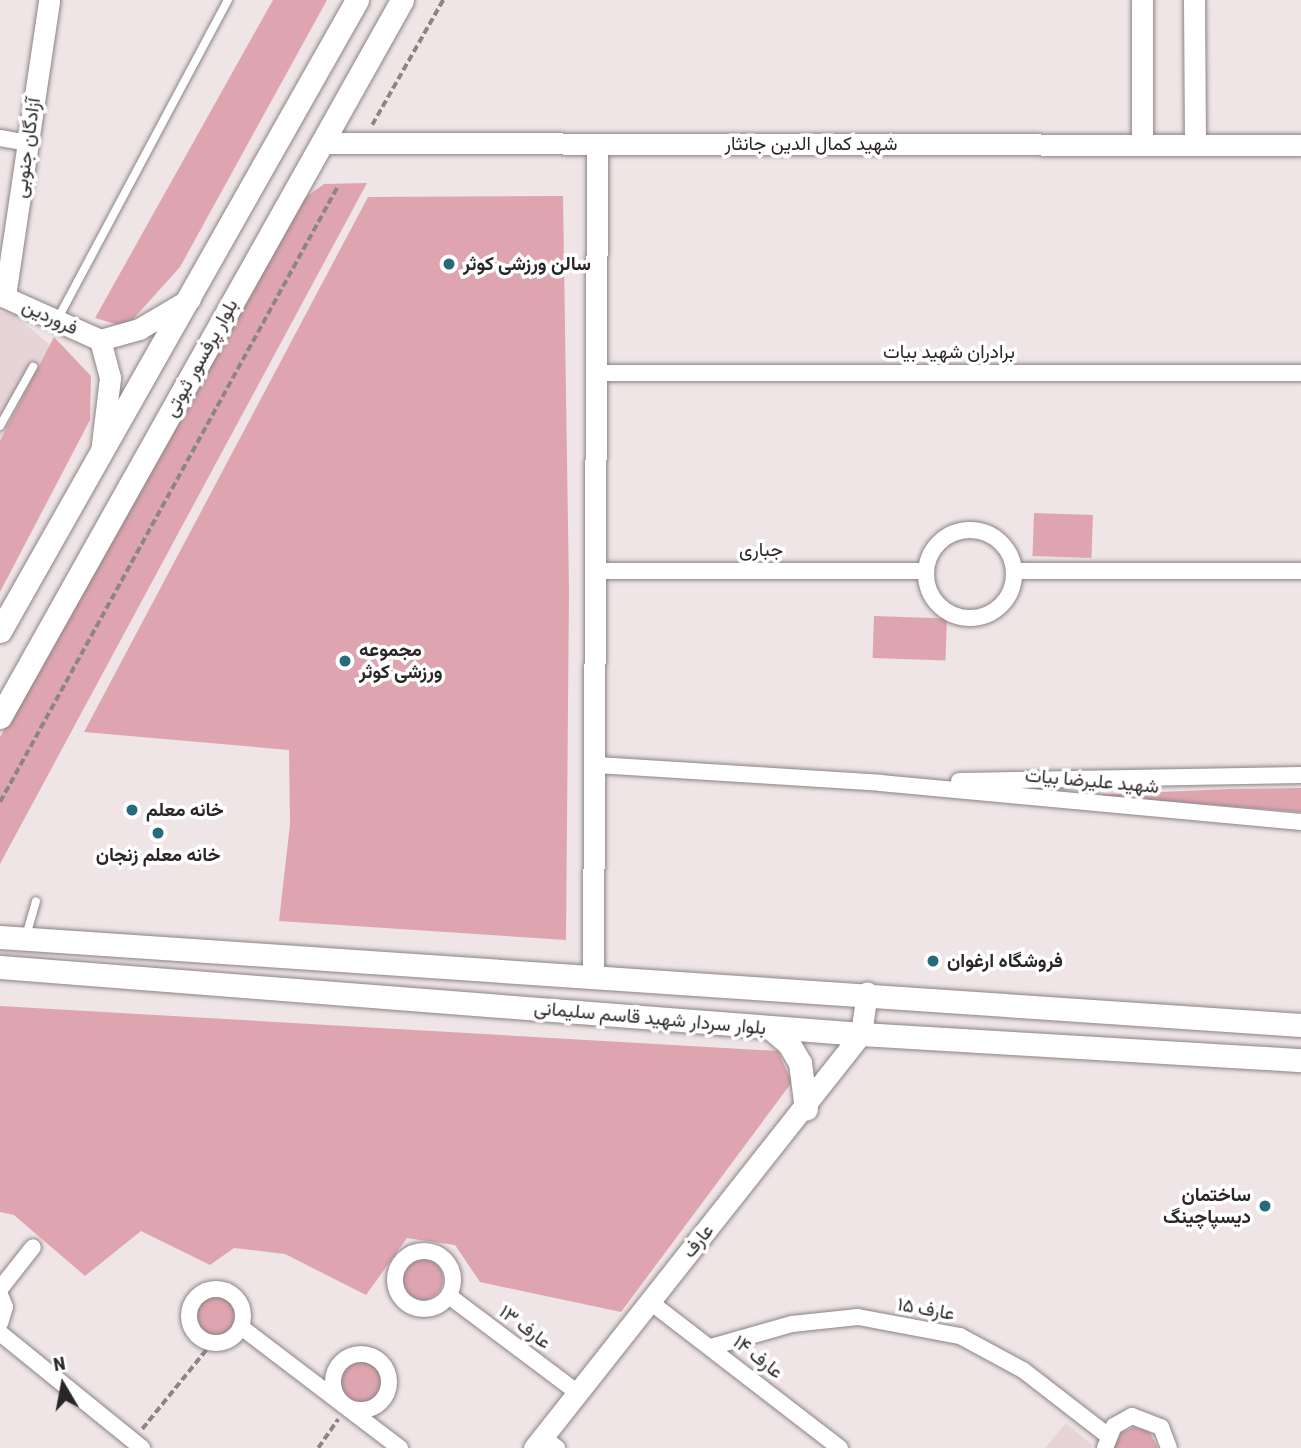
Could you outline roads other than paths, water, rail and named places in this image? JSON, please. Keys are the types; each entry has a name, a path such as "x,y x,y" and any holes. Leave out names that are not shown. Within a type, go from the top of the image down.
{"main road":[{"name":"بلوار پرفسور ثبوتی","path":"0,631 101,458 357,0"},
{"name":"بلوار پرفسور ثبوتی","path":"0,717 402,0"},
{"name":"بلوار سردار شهید قاسم سلیمانی","path":"0,937 867,992 1301,1025"},
{"name":"بلوار سردار شهید قاسم سلیمانی","path":"0,967 861,1034 1301,1060"},
{"path":"769,1027 789,1044 800,1063 806,1109"}],"street":[{"name":"آزادگان جنوبی","path":"3,295 49,0"},
{"path":"1142,0 1142,144"},
{"path":"1194,0 1195,144"},
{"path":"0,138 28,142"},
{"name":"شهید کمال الدین جانثار","path":"321,143 1301,145"},
{"path":"593,975 598,571 597,144"},
{"name":"فروردین","path":"3,295 100,340"},
{"path":"101,458 110,378 100,340 139,329 190,299"},
{"name":"برادران شهید بیات","path":"597,373 1301,373"},
{"path":"960,530 979,530 997,538 1010,553 1015,571 1010,595 993,613 970,619 946,613 930,595 925,571 930,553 942,538 960,530"},
{"name":"جباری","path":"598,571 925,571"},
{"path":"1015,571 1301,571"},
{"name":"شهید علیرضا بیات","path":"597,765 880,783 1301,822"},
{"name":"شهید علیرضا بیات","path":"880,783 1301,775"},
{"path":"861,1034 867,992"},
{"name":"عارف","path":"545,1444 577,1392 806,1109 861,1034"},
{"path":"0,1289 33,1247"},
{"path":"216,1289 232,1295 242,1310 241,1327 229,1340 211,1343 190,1328 189,1310 198,1295 216,1289"},
{"path":"0,1295 5,1307 0,1323"},
{"name":"عارف ۱۳","path":"449,1296 577,1392"},
{"name":"عارف ۱۴","path":"649,1301 840,1448"},
{"name":"عارف ۱۵","path":"711,1347 792,1324 858,1317 960,1336 1023,1370 1106,1441"},
{"path":"241,1327 400,1448"},
{"path":"0,1333 137,1444"},
{"path":"1106,1441 1122,1419 1143,1417 1161,1427 1169,1448"}],"lane":[{"path":"57,320 228,0"},
{"path":"0,426 33,367"},
{"path":"25,939 36,901"}],"place":[{"name":"سالن ورزشی کوثر","path":"449,264"},
{"name":"مجموعه ورزشی کوثر","path":"345,661"},
{"name":"خانه معلم","path":"132,810"},
{"name":"خانه معلم زنجان","path":"158,833"},
{"name":"فروشگاه ارغوان","path":"933,961"},
{"name":"ساختمان دیسپاچینگ","path":"1265,1206"}]}
